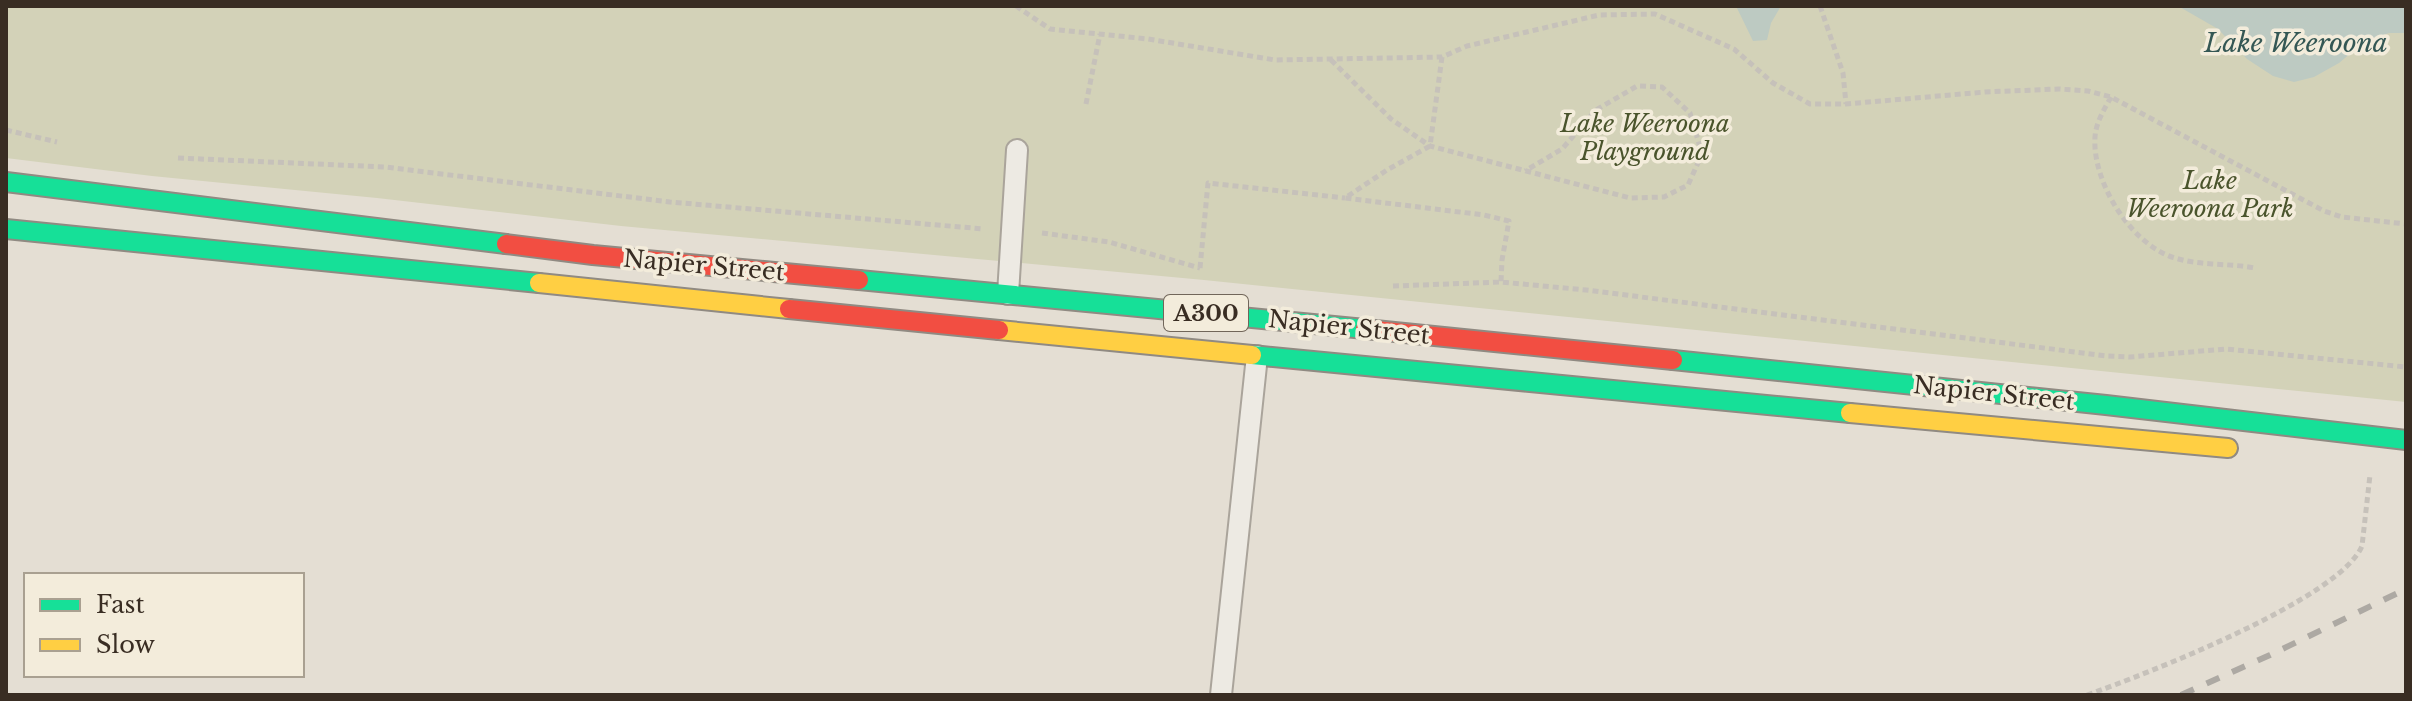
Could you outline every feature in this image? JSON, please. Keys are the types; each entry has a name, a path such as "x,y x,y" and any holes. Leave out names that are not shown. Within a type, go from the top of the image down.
{"highway":[{"name":"Napier Street","path":"6,182 593,255 1008,294 1259,337 2104,438 2245,449"},
{"name":"Napier Street","path":"6,229 834,313 1259,337 2090,403 2406,440"},
{"path":"806,310 811,275"},
{"path":"834,313 839,278"}],"lane":[{"path":"1008,294 1017,150"},
{"path":"1221,695 1259,337"}],"path":[{"path":"1016,6 1050,29 1275,60 1442,57 1467,46 1599,15 1655,14 1734,49 1773,83 1810,104 1846,104 1985,92 2088,91 2111,97 2324,211 2342,217 2406,224"},
{"path":"1820,6 1843,73 1846,104"},
{"path":"1086,104 1100,34"},
{"path":"1430,146 1442,57"},
{"path":"1331,59 1391,119 1430,146 1525,171 1630,198 1664,197 1688,185 1702,154 1690,113 1662,87 1637,86 1596,110 1562,149 1525,171"},
{"path":"2111,97 2099,118 2095,136 2096,158 2106,188 2124,220 2156,249 2173,258 2255,268"},
{"path":"6,130 66,144"},
{"path":"1345,198 1430,146"},
{"path":"172,157 385,167 670,202 1073,236 1109,242 1200,268 1208,183 1484,215 1509,221 1501,282"},
{"path":"1382,286 1501,282 2107,356 2226,349 2406,367"},
{"path":"2087,695 2243,630 2332,580 2348,567 2362,546 2370,473"}],"green space":[{"name":"Lake Weeroona Park","path":"6,6 2406,6 2406,402 1204,280 621,226 6,158"}],"water":[{"path":"1736,6 1781,6 1771,23 1767,40 1753,41"},
{"name":"Lake Weeroona","path":"2178,6 2406,6 2406,33 2389,33 2364,42 2339,63 2314,77 2294,82 2273,76 2247,59 2218,29"}],"railway":[{"path":"2181,695 2406,589"}],"traffic: fast":[{"path":"6,182 506,244"},
{"path":"6,229 539,283"},
{"path":"859,280 1365,329"},
{"path":"1252,355 1850,413"},
{"path":"1673,360 2406,440"}],"traffic: slow":[{"path":"539,283 789,309"},
{"path":"999,330 1252,355"},
{"path":"1850,413 2228,448"}],"traffic: jam":[{"path":"506,244 859,280"},
{"path":"789,309 999,330"},
{"path":"1365,329 1673,360"}],"park label":[{"name":"Lake Weeroona Playground","path":"1645,137"}]}
